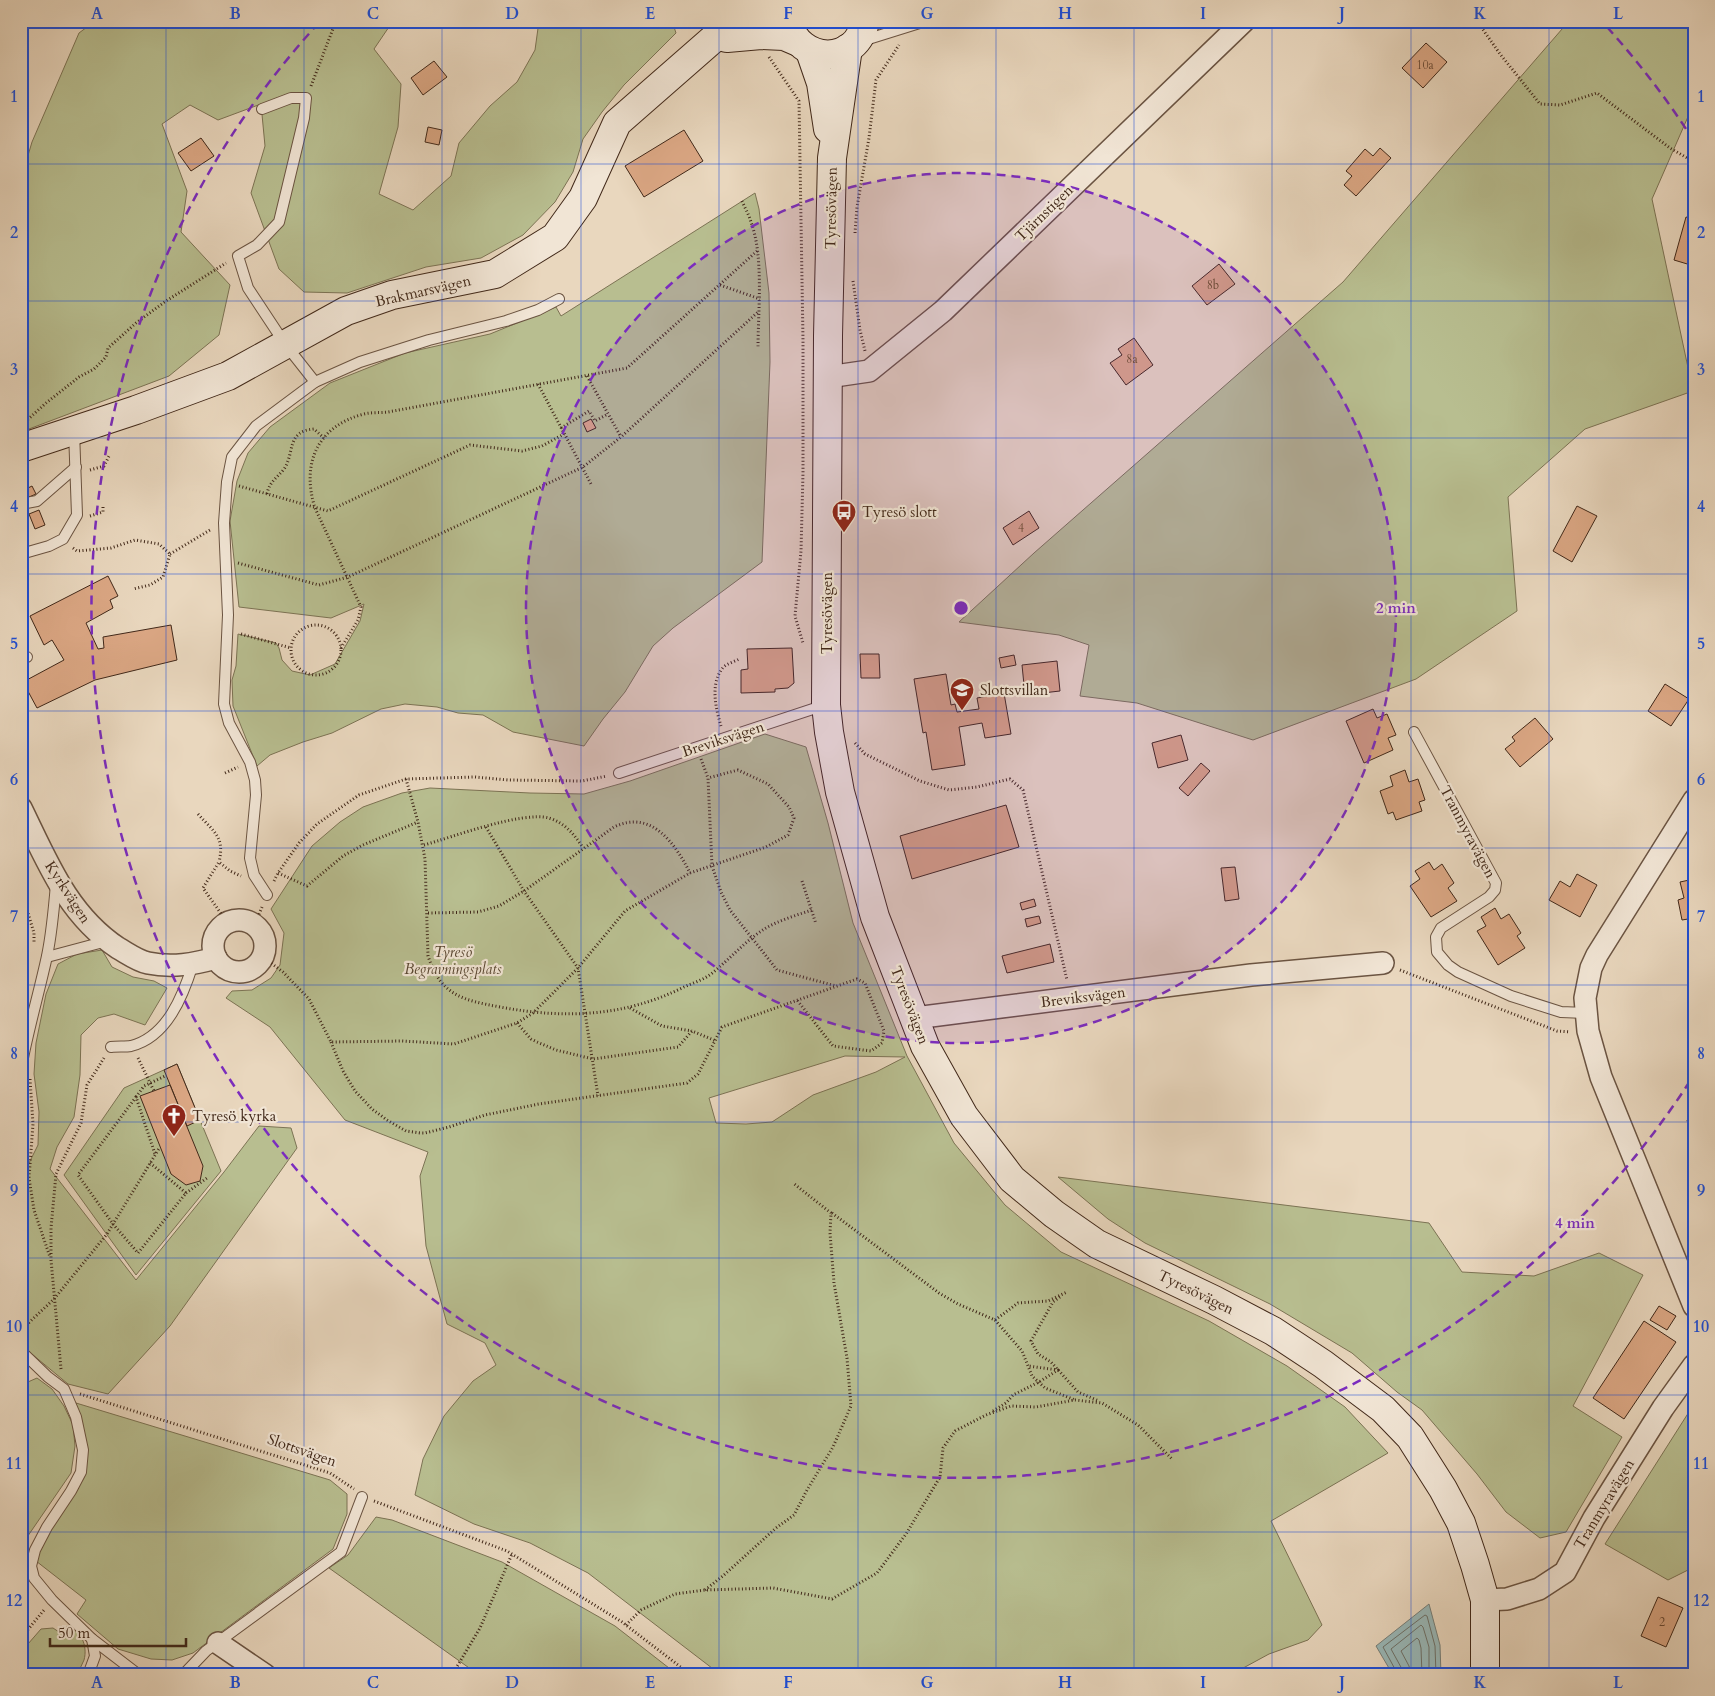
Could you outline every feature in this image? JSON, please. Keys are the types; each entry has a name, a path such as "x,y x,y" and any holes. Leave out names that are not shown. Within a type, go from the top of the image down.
{"main road":[{"name":"Brakmarsvägen","path":"21,448 136,410 228,376 346,311 392,295 495,274 555,237 583,198 617,123 713,39 756,28 799,38"},
{"path":"799,38 826,55 840,52 856,38"},
{"name":"Tyresövägen","path":"799,38 821,83 832,158 828,377 826,705 829,732 840,792 875,917 915,1018 924,1046 964,1116 1012,1179 1054,1214 1097,1244 1214,1300 1273,1331 1323,1364 1383,1410 1410,1438 1443,1489 1460,1523 1485,1600"},
{"name":"Tyresövägen","path":"832,158 856,38"},
{"path":"1485,1600 1486,1675"}],"street":[{"name":"Tjärnstigen","path":"869,371 942,311 1244,21"},
{"path":"828,377 869,371"},
{"path":"1694,800 1597,955 1591,968 1585,998 1587,1022 1601,1076 1694,1306"},
{"name":"Kyrkvägen","path":"21,808 57,880 80,915 107,941 146,963 167,966 193,964 216,958"},
{"path":"234,920 243,920 254,924 262,934 265,944 263,956 254,967 239,972 226,968 216,958 213,946 213,940 220,928 227,922 234,920"},
{"name":"Breviksvägen","path":"915,1018 1251,975 1383,963"},
{"name":"Tranmyravägen","path":"1485,1600 1507,1600 1539,1589 1565,1572 1599,1510 1664,1408 1694,1365"},
{"path":"218,1643 265,1675"}],"lane":[{"path":"856,38 899,31 926,21"},
{"path":"262,109 290,98 306,98 304,118 279,222 257,245 238,256 248,288 286,344 315,382"},
{"path":"267,895 254,875 250,858 256,795 255,780 250,762 229,723 224,704 227,630 224,522 227,482 232,457 256,426 315,382 360,362 428,340 506,321 538,310 559,300"},
{"path":"21,554 49,546 63,539 77,515 74,430"},
{"path":"21,504 37,501 76,467"},
{"name":"Breviksvägen","path":"619,773 826,705"},
{"name":"Tranmyravägen","path":"1414,732 1496,883 1495,890 1489,897 1441,928 1436,937 1437,952 1448,965 1458,972 1511,996 1587,1022"},
{"path":"25,1070 28,1032 46,957 53,920 57,880"},
{"path":"46,957 107,941"},
{"path":"111,1047 131,1046 153,1035 166,1024 187,983 193,964"},
{"path":"21,1351 48,1377 64,1389 76,1417 83,1450 81,1472 35,1550 31,1566 34,1578 52,1600 92,1639 139,1675"},
{"path":"182,1675 206,1651 341,1552 362,1497"},
{"path":"88,1675 95,1656 92,1639"}],"path":[{"path":"306,98 336,21"},
{"path":"1477,21 1500,54 1540,104 1560,105 1597,93 1670,148 1694,162"},
{"path":"756,28 762,46 799,101 803,340 802,473 801,551 794,616 806,652"},
{"path":"855,234 857,208 869,138 876,80 899,45 899,31"},
{"path":"742,201 752,223 757,251 760,299 758,348"},
{"path":"341,648 358,620 361,607 315,508 310,491 310,470 316,448 329,430 365,414 388,412 627,368 757,251"},
{"path":"21,426 79,377 94,369 106,357 108,348 136,323 166,301 238,256"},
{"path":"853,279 860,330 869,371"},
{"path":"720,285 760,299"},
{"path":"225,559 319,585 348,577 581,468 621,437 758,312"},
{"path":"587,376 621,437"},
{"path":"538,384 591,484"},
{"path":"561,428 590,411 595,421 608,414"},
{"path":"267,494 268,487 287,463 293,442 298,435 307,430 314,429 324,438"},
{"path":"227,482 315,508 328,510 470,445 522,451 542,446 564,434"},
{"path":"90,470 104,466 109,456"},
{"path":"90,516 102,512 103,505"},
{"path":"133,589 150,585 163,577 170,554 224,522"},
{"path":"63,539 77,551 111,548 135,540 159,544 170,554"},
{"path":"21,576 29,566"},
{"path":"311,625 320,625 328,628 339,640 341,648 340,656 331,670 324,674 316,675 308,674 295,664 291,648 297,633 311,625"},
{"path":"227,630 291,648"},
{"path":"725,738 717,712 715,685 722,668 738,659"},
{"path":"829,732 841,730 865,754 927,784 949,790 976,787 1010,779 1023,790 1072,999"},
{"path":"697,747 708,778 712,866 721,892 730,910 777,970 837,986"},
{"path":"331,1042 454,1044 517,1023 533,1013 578,968 625,911 690,873 766,847 788,835 794,818 789,807 768,784 738,770 708,778"},
{"path":"254,924 278,873 300,843 317,824 359,795 406,779 475,777 508,780 582,781 619,773"},
{"path":"406,779 424,845 428,913 428,956 433,970 455,996 533,1013 586,1014 630,1008 667,996 710,975 752,938 777,922 812,910"},
{"path":"198,814 222,843 219,862 203,888 227,922"},
{"path":"424,845 486,827 533,817 549,818 562,824 574,834 583,848"},
{"path":"428,913 478,912 499,906 524,891 583,848 625,821 648,824 664,835 681,854 690,873"},
{"path":"278,873 307,886 343,856 363,845 418,822"},
{"path":"486,827 524,891 578,968 598,1096"},
{"path":"219,862 230,871 243,877 254,875"},
{"path":"802,881 816,924"},
{"path":"21,890 34,933 34,950"},
{"path":"263,956 283,972 309,999 331,1042 343,1071 355,1091 372,1109 387,1120 406,1131 425,1133 485,1115 539,1104 687,1083 698,1074 722,1027 857,978 865,983 884,1031 882,1043 871,1051 833,1046 797,1000"},
{"path":"1383,963 1557,1032 1587,1022"},
{"path":"630,1008 662,1026 692,1031 716,1042"},
{"path":"517,1023 537,1042 556,1050 593,1059 678,1047 692,1031"},
{"path":"131,1046 154,1091"},
{"path":"64,1389 51,1260 51,1228 56,1174 81,1123 87,1084 111,1047"},
{"path":"25,1070 33,1124 29,1178 34,1210 51,1260"},
{"path":"165,1076 144,1086 78,1175 113,1224 138,1253 186,1193 207,1178"},
{"path":"136,1097 155,1154"},
{"path":"21,1330 54,1300 107,1234 160,1147"},
{"path":"150,1163 186,1193"},
{"path":"793,1182 831,1213 939,1293 958,1304 995,1320 1022,1351 1032,1376 1045,1388 1075,1400 1102,1403"},
{"path":"705,1590 776,1528 794,1515 833,1447 851,1406 847,1358 834,1283 830,1233 831,1213"},
{"path":"995,1320 1018,1303 1048,1301 1067,1292 1053,1302 1032,1341 1038,1354 1051,1362 1078,1392 1102,1403 1138,1425 1172,1459"},
{"path":"1028,1366 1058,1370"},
{"path":"626,1625 641,1610 676,1594 705,1590 773,1588 832,1599 867,1579 877,1573 906,1534 940,1477 943,1448 955,1431 986,1415 1006,1403 1014,1395 1058,1370"},
{"name":"Slottsvägen","path":"64,1389 330,1474 351,1485 362,1497 512,1554 626,1625 691,1675"},
{"path":"986,1415 1011,1406 1036,1407 1075,1400"},
{"path":"452,1675 480,1628 512,1554"},
{"path":"21,1638 52,1600"}],"green space":[{"path":"95,21 393,21 374,49 401,84 398,127 379,194 413,210 451,176 459,143 490,106 517,82 535,50 539,21 672,21 676,33 624,85 602,112 583,139 573,172 555,202 523,235 481,258 426,267 347,293 304,292 279,269 251,193 265,146 261,104 218,120 190,105 162,124 187,191 181,232 230,285 219,335 169,376 21,432 21,179 32,142 79,33"},
{"path":"1569,21 1687,21 1694,28 1694,103 1652,199 1693,391 1585,429 1508,497 1517,611 1416,679 1253,740 1137,703 1080,696 1089,645 1059,635 959,622 1034,553 1343,282"},
{"path":"755,193 759,209 769,293 770,362 762,562 673,628 653,646 625,692 584,746 513,732 483,715 458,713 437,707 405,704 381,709 332,733 270,755 257,766 233,706 232,680 236,666 238,634 276,643 282,660 292,671 310,675 335,664 360,621 364,604 331,618 239,607 230,521 237,481 248,453 270,427 330,383 405,353 490,334 556,307 561,316"},
{"name":"Tyresö Begravningsplats","path":"765,734 806,747 828,823 853,923 907,1056 954,1143 1005,1205 1061,1252 1209,1321 1287,1366 1345,1407 1388,1453 1271,1521 1322,1625 1308,1640 1269,1654 1227,1675 721,1675 588,1573 530,1543 474,1524 415,1495 423,1459 444,1416 473,1381 496,1365 485,1343 447,1324 426,1246 420,1176 428,1152 345,1120 270,1027 226,998 232,991 252,990 271,978 280,965 284,933 271,909 312,846 340,822 363,807 402,793 430,788 584,794 630,781","holes":["845,1056 905,1057 876,1072 813,1095 772,1122 746,1124 716,1123 709,1098"]},
{"path":"21,899 28,941 21,969"},
{"path":"102,950 112,967 133,977 154,981 167,988 145,1025 114,1014 98,1018 81,1035 80,1075 74,1117 57,1147 50,1169 136,1280 259,1126 291,1128 297,1148 170,1326 108,1394 68,1384 21,1345 21,1179 38,1145 39,1112 34,1074 36,1043 46,994 58,964 77,954"},
{"path":"177,1064 221,1171 136,1275 64,1175 124,1088"},
{"path":"1058,1177 1429,1223 1462,1272 1534,1276 1599,1253 1643,1275 1573,1406 1622,1437 1566,1532 1540,1538 1506,1512 1477,1474 1422,1410 1397,1392 1352,1353 1270,1304 1145,1243 1108,1219"},
{"path":"37,1378 52,1389 64,1406 73,1425 75,1446 71,1473 21,1546 21,1385"},
{"path":"76,1403 330,1480 347,1494 347,1514 333,1549 193,1653 172,1660 151,1659 118,1649 77,1614 86,1600 36,1561 38,1550 84,1472 79,1415"},
{"path":"1694,1404 1694,1567 1668,1580 1605,1544"},
{"path":"376,1517 392,1520 502,1562 615,1626 678,1675 479,1675 329,1568 348,1555"},
{"path":"65,1627 71,1628 79,1634 84,1644 84,1660 77,1675 21,1675 21,1652 41,1629 53,1628 59,1632"}],"water":[{"path":"1429,1604 1440,1645 1441,1675 1393,1675 1376,1646"}],"building":[{"path":"1426,43 1447,62 1423,88 1402,68"},
{"path":"434,61 447,77 423,95 411,78"},
{"path":"428,127 442,130 439,145 425,142"},
{"path":"684,130 703,161 644,197 625,166"},
{"path":"201,138 214,156 191,171 178,153"},
{"path":"1380,148 1391,158 1356,196 1344,185 1352,176 1346,171 1365,149 1373,156"},
{"path":"1686,217 1694,219 1694,266 1674,260"},
{"path":"1219,264 1235,284 1207,305 1192,286"},
{"path":"1134,338 1153,365 1126,385 1110,363 1122,355 1118,349"},
{"path":"591,419 596,428 587,432 583,423"},
{"path":"32,486 36,494 29,497 26,489"},
{"path":"1577,506 1597,516 1572,562 1553,551"},
{"path":"39,510 45,525 35,529 29,514"},
{"path":"1029,511 1039,528 1013,545 1003,528"},
{"path":"108,576 118,596 110,600 113,608 86,623 98,649 104,648 103,637 171,625 177,660 95,680 37,708 23,682 64,660 52,640 44,645 30,616"},
{"path":"792,648 794,683 788,688 775,689 775,692 741,693 741,670 748,669 747,649"},
{"path":"860,654 879,654 880,678 861,678"},
{"path":"1014,655 1016,665 1001,668 999,658"},
{"path":"1057,661 1060,691 1025,695 1022,665"},
{"path":"946,674 951,705 955,704 957,712 979,709 977,698 1004,693 1011,734 985,738 982,723 959,727 965,765 932,770 926,732 923,733 914,679"},
{"path":"1665,684 1689,699 1671,726 1648,711"},
{"path":"1373,709 1377,718 1387,714 1396,735 1388,738 1393,750 1364,763 1346,721"},
{"path":"1535,718 1553,739 1520,767 1505,749 1515,741 1512,737"},
{"path":"1181,735 1188,760 1158,768 1152,743"},
{"path":"1201,763 1210,771 1188,796 1179,788"},
{"path":"1405,770 1409,782 1418,779 1425,800 1419,802 1422,811 1396,820 1393,812 1388,814 1380,791 1393,786 1390,776"},
{"path":"1006,805 1019,847 912,879 900,836"},
{"path":"1429,862 1434,870 1442,864 1454,883 1448,888 1457,901 1431,917 1410,886 1420,879 1415,871"},
{"path":"1235,867 1239,899 1225,901 1221,868"},
{"path":"1577,874 1597,885 1580,917 1549,900 1560,881 1570,887"},
{"path":"1694,879 1694,918 1682,920 1678,900 1684,898 1680,882"},
{"path":"1034,899 1036,906 1022,910 1020,903"},
{"path":"1495,908 1501,919 1509,914 1521,933 1517,936 1525,948 1498,965 1477,931 1486,926 1481,917"},
{"path":"1039,916 1041,923 1027,927 1025,919"},
{"path":"1050,944 1054,962 1007,973 1002,956"},
{"path":"177,1064 200,1120 187,1126 164,1070"},
{"name":"Tyresö kyrka","path":"170,1085 203,1166 200,1181 186,1185 171,1174 140,1096"},
{"path":"1694,1118 1694,1147 1687,1120"},
{"path":"1659,1306 1676,1316 1667,1330 1650,1320"},
{"path":"1644,1321 1676,1342 1624,1419 1593,1398"},
{"path":"1658,1597 1683,1608 1666,1647 1641,1636"}],"place":[{"name":"Tyresö slott","path":"844,533"},
{"name":"Slottsvillan","path":"962,711"},
{"name":"Tyresö kyrka","path":"174,1137"}]}
